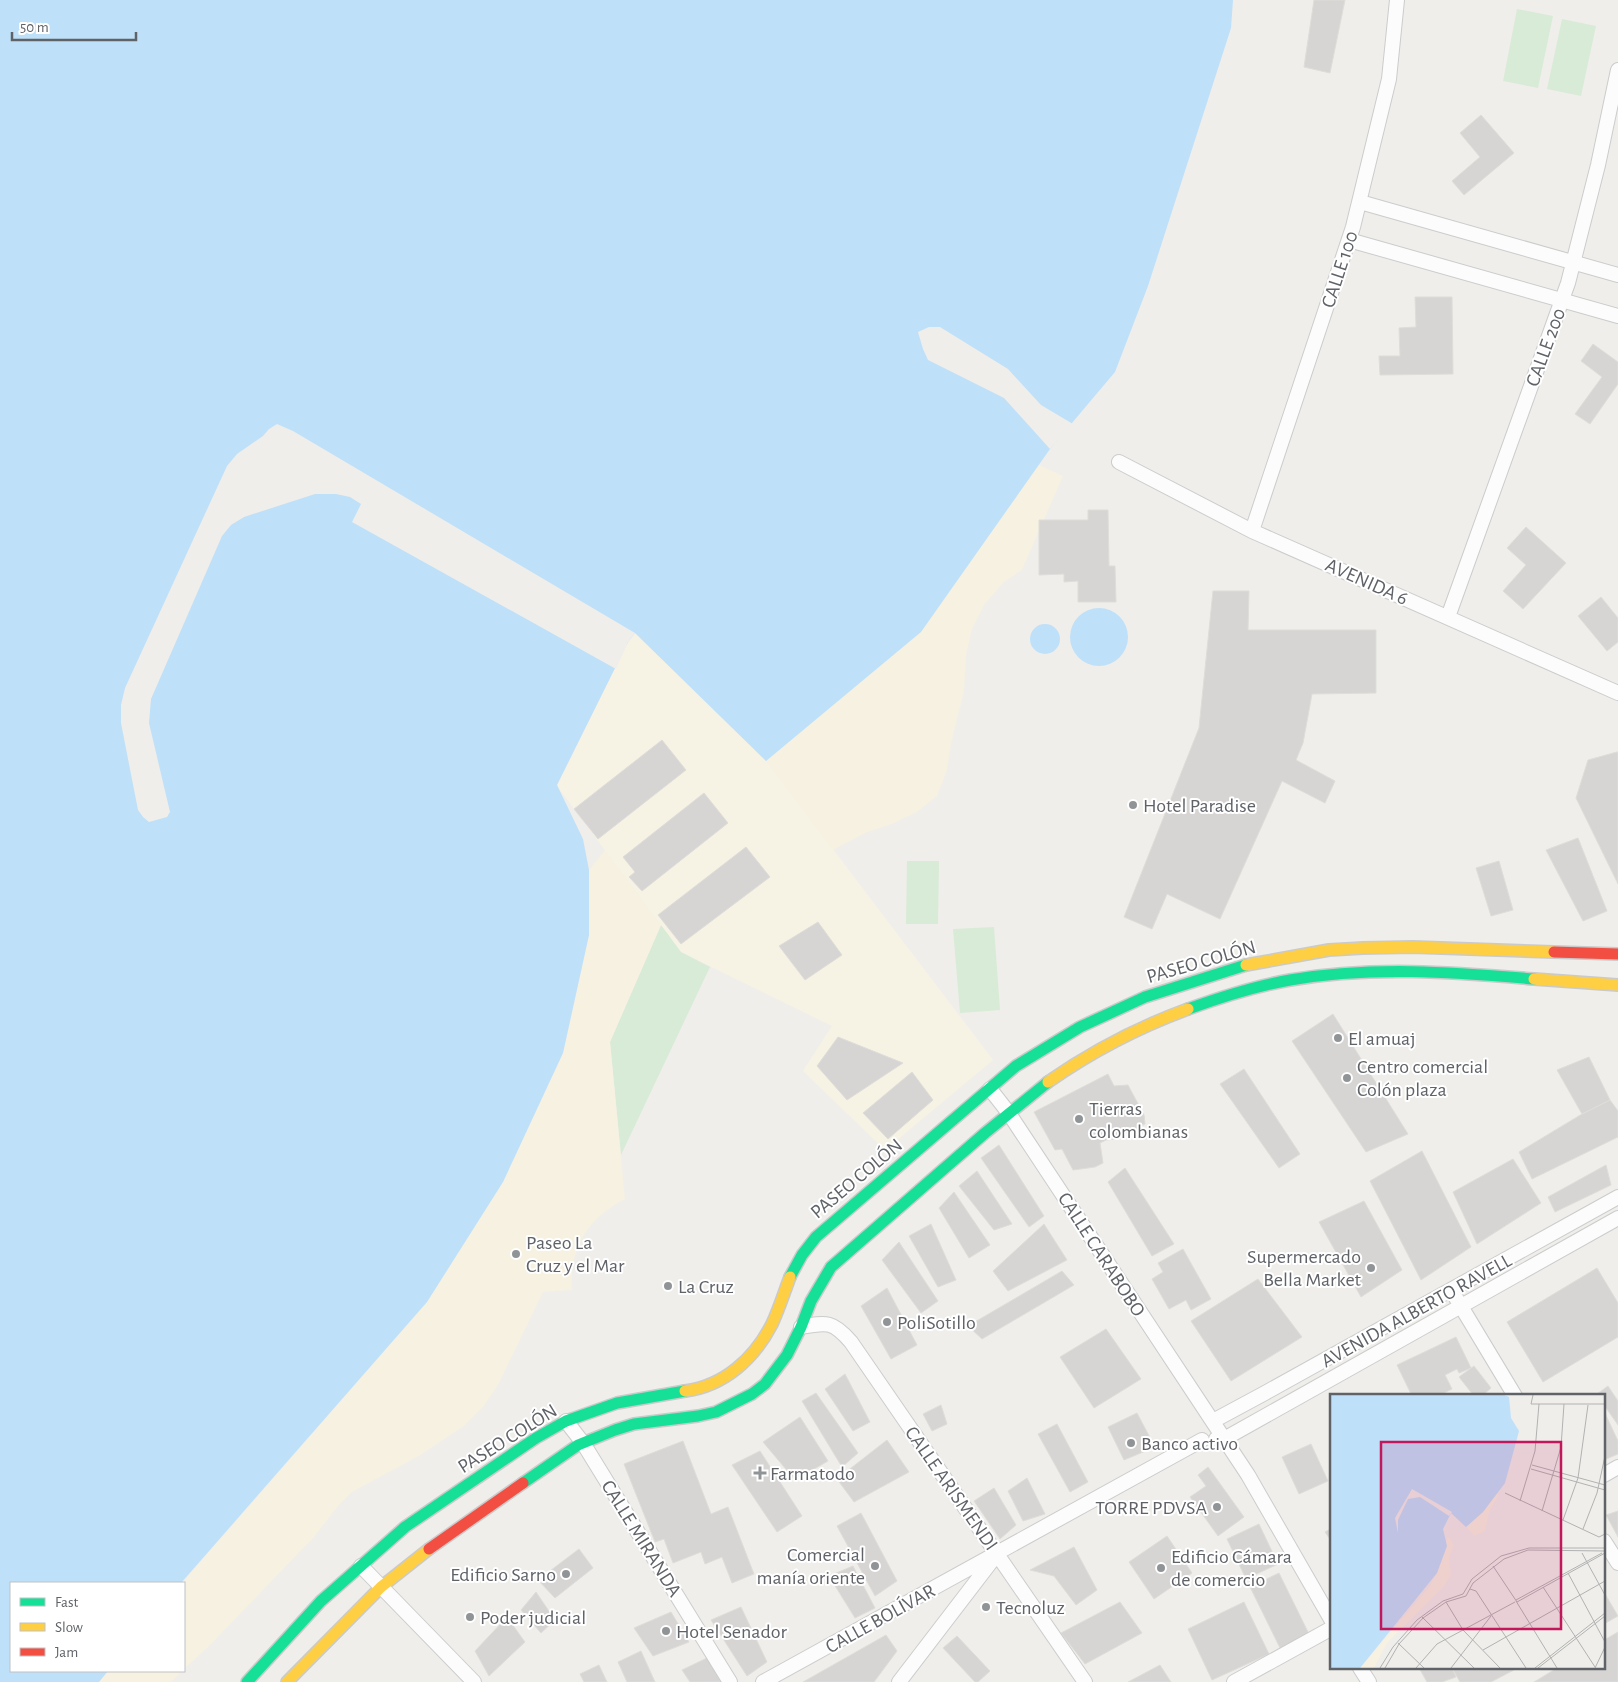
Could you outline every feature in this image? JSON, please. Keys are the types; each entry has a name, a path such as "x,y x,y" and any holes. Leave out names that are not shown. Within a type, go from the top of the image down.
{"street":[{"name":"CALLE 100","path":"1252,531 1360,202 1389,79 1397,0"},
{"name":"CALLE 200","path":"1448,617 1574,262 1598,165 1618,70"},
{"path":"1360,202 1618,275"},
{"path":"1349,240 1618,316"},
{"name":"AVENIDA 6","path":"1119,462 1252,531 1618,693"},
{"name":"PASEO COLÓN","path":"247,1682 321,1602 405,1528 536,1438 566,1421 617,1402 702,1389 733,1373 760,1344 767,1333 785,1285 802,1255 816,1237 1016,1066 1045,1047 1105,1014 1145,997 1220,972 1250,964 1329,950 1413,947 1618,954"},
{"name":"PASEO COLÓN","path":"287,1682 381,1587 449,1534 583,1443 634,1424 716,1412 735,1403 765,1384 788,1355 811,1301 818,1271 839,1260 1008,1112 1052,1080 1103,1049 1166,1018 1226,996 1281,981 1322,975 1405,972 1618,985"},
{"name":"CALLE CARABOBO","path":"990,1089 1008,1112 1248,1475 1330,1618"},
{"name":"AVENIDA ALBERTO RAVELL","path":"1213,1421 1618,1197"},
{"name":"AVENIDA ALBERTO RAVELL","path":"1224,1439 1618,1218"},
{"path":"802,1255 818,1271"},
{"path":"1452,1290 1514,1394"},
{"name":"CALLE ARISMENDI","path":"801,1327 825,1323 841,1330 851,1342 1085,1682"},
{"name":"CALLE MIRANDA","path":"566,1421 583,1443 730,1682"},
{"path":"1202,1440 1213,1421"},
{"path":"899,1682 997,1554 1202,1440 1224,1439"},
{"path":"1606,1474 1618,1467"},
{"path":"1606,1544 1618,1563"},
{"name":"CALLE BOLÍVAR","path":"763,1682 997,1554"},
{"path":"362,1566 474,1682"},
{"path":"1234,1682 1330,1629"},
{"path":"1361,1670 1369,1682"}],"shaded area":[{"path":"635,633 766,761 993,1060 885,1150 803,1071 832,1026 681,952 557,786 628,642"}],"green space":[{"path":"1517,9 1553,16 1538,88 1503,81"},
{"path":"1562,19 1596,26 1581,96 1547,89"},
{"path":"907,861 939,861 938,924 906,924"},
{"path":"661,925 681,952 710,967 621,1155 610,1042"},
{"path":"994,927 1000,1010 960,1013 953,929"}],"sand":[{"path":"1037,464 1063,476 1022,570 1004,582 984,605 972,629 966,656 964,691 951,743 947,770 937,796 917,812 892,824 865,833 833,850 766,761 920,632"},
{"name":"Paseo La Cruz y el Mar","path":"605,850 661,925 610,1042 625,1199 601,1215 584,1236 574,1261 572,1290 543,1292 499,1383 484,1406 464,1426 419,1456 352,1492 338,1506 315,1536 210,1645 185,1668 185,1582 183,1582 427,1302 503,1182 563,1053 589,935 589,870"},
{"path":"107,1672 181,1672 171,1682 99,1682"}],"water":[{"path":"0,0 1233,0 1231,28 1148,286 1115,372 1050,449 921,632 766,761 635,633 628,642 557,785 583,839 589,870 589,935 563,1053 503,1182 427,1302 182,1582 10,1582 10,1672 107,1672 99,1682 0,1682"},
{"path":"1099,608 1110,610 1123,621 1128,637 1126,648 1115,661 1099,666 1088,664 1075,653 1070,637 1072,626 1083,613"},
{"path":"1045,624 1056,628 1060,639 1056,650 1045,654 1034,650 1030,639 1034,628"}],"pier":[{"path":"929,327 940,327 1008,369 1041,405 1073,424 1050,449 1004,398 928,360 918,332"},
{"path":"277,424 293,431 635,633 628,642 616,669 352,522 361,504 350,497 336,494 315,494 244,517 231,525 222,536 151,699 149,723 170,812 167,817 149,822 138,810 121,723 121,705 125,688 227,466 237,454"}],"building":[{"path":"1314,0 1345,0 1330,73 1304,67"},
{"path":"1481,115 1514,153 1464,195 1452,181 1480,157 1460,133"},
{"path":"1415,297 1452,297 1453,374 1380,375 1379,356 1400,356 1399,328 1416,327"},
{"path":"1593,344 1618,362 1618,384 1590,424 1575,414 1602,377 1581,361"},
{"path":"1088,510 1108,510 1109,566 1115,566 1116,602 1078,602 1078,581 1064,582 1064,574 1039,575 1039,520 1088,520"},
{"path":"1526,527 1566,563 1523,609 1503,591 1526,565 1507,548"},
{"path":"1213,591 1249,591 1248,630 1376,630 1376,693 1312,694 1303,743 1296,760 1335,781 1325,803 1282,781 1220,919 1167,894 1152,929 1124,917 1199,728"},
{"path":"1601,597 1618,618 1618,642 1607,651 1578,616"},
{"path":"662,740 686,770 598,839 574,809"},
{"path":"1618,752 1618,884 1576,798 1588,760"},
{"path":"704,793 728,823 642,891 629,877 635,872 623,857"},
{"path":"1578,838 1607,911 1583,921 1546,850"},
{"path":"746,847 770,877 681,944 658,915"},
{"path":"1499,861 1513,910 1491,916 1476,868"},
{"path":"818,922 842,955 805,980 779,946"},
{"path":"1333,1014 1408,1134 1366,1152 1292,1041"},
{"path":"838,1037 903,1063 847,1100 817,1066"},
{"path":"1589,1057 1610,1100 1582,1114 1557,1070"},
{"path":"1244,1069 1300,1154 1279,1168 1220,1084"},
{"path":"912,1072 933,1100 888,1139 863,1113"},
{"path":"1108,1074 1114,1086 1128,1085 1144,1115 1145,1124 1117,1139 1106,1140 1100,1143 1103,1163 1095,1167 1073,1170 1062,1149 1055,1150 1034,1112"},
{"path":"1610,1100 1618,1111 1618,1137 1532,1179 1519,1152 1582,1114"},
{"path":"999,1145 1044,1216 1029,1227 981,1158"},
{"path":"1422,1151 1471,1247 1421,1280 1370,1181"},
{"path":"1513,1159 1541,1203 1477,1244 1453,1192"},
{"path":"1606,1165 1611,1185 1555,1212 1548,1197"},
{"path":"1125,1168 1174,1244 1152,1256 1108,1182"},
{"path":"977,1171 1012,1224 994,1230 959,1186"},
{"path":"954,1192 990,1245 969,1258 939,1208"},
{"path":"1364,1201 1402,1270 1361,1297 1319,1222"},
{"path":"931,1224 956,1280 938,1287 909,1236"},
{"path":"1044,1224 1067,1260 1008,1291 993,1271"},
{"path":"899,1242 938,1301 921,1313 882,1260"},
{"path":"1183,1249 1211,1299 1191,1310 1186,1300 1169,1309 1152,1279 1163,1272 1158,1263"},
{"path":"1597,1268 1618,1303 1618,1337 1543,1382 1507,1322"},
{"path":"1062,1271 1074,1285 982,1339 968,1326"},
{"path":"1258,1279 1302,1337 1231,1381 1191,1321"},
{"path":"887,1288 917,1345 891,1359 861,1306"},
{"path":"1106,1329 1141,1379 1094,1408 1060,1357"},
{"path":"1456,1337 1471,1368 1459,1373 1457,1369 1445,1375 1452,1389 1442,1394 1411,1394 1397,1365"},
{"path":"1474,1366 1491,1388 1484,1394 1472,1394 1459,1377"},
{"path":"845,1374 870,1422 853,1431 825,1389"},
{"path":"1608,1386 1618,1401 1618,1425 1606,1408 1606,1394 1597,1394"},
{"path":"816,1393 858,1453 842,1467 802,1401"},
{"path":"941,1405 947,1424 932,1431 923,1414"},
{"path":"1137,1413 1155,1447 1124,1460 1108,1427"},
{"path":"1606,1415 1618,1441 1618,1454 1606,1459"},
{"path":"800,1417 828,1461 795,1480 763,1442"},
{"path":"1057,1424 1088,1482 1070,1492 1038,1434"},
{"path":"887,1440 909,1472 854,1502 837,1479"},
{"path":"683,1441 711,1514 728,1507 754,1574 732,1583 722,1557 705,1564 701,1552 673,1563 664,1539 655,1542 624,1464"},
{"path":"1311,1444 1328,1481 1299,1494 1282,1457"},
{"path":"760,1451 802,1516 777,1532 732,1465"},
{"name":"TORRE PDVSA","path":"1208,1467 1244,1517 1218,1536 1190,1497 1206,1486 1198,1475"},
{"path":"1027,1478 1045,1514 1023,1521 1008,1491"},
{"path":"994,1488 1016,1525 1000,1539 974,1501"},
{"path":"1618,1511 1618,1537 1606,1515"},
{"path":"861,1513 897,1581 875,1596 837,1526"},
{"path":"1259,1524 1278,1564 1246,1579 1227,1539"},
{"path":"1330,1529 1330,1539 1325,1532"},
{"name":"Edificio Cámara de comercio","path":"1167,1536 1192,1573 1154,1599 1129,1562"},
{"path":"1074,1547 1097,1590 1076,1605 1054,1576 1030,1570"},
{"name":"Edificio Sarno","path":"579,1549 593,1568 555,1598 538,1580"},
{"path":"853,1566 875,1608 855,1618 829,1576"},
{"path":"1279,1573 1309,1634 1280,1648 1250,1587"},
{"path":"536,1592 555,1620 541,1633 521,1610"},
{"path":"1606,1595 1618,1616 1606,1623"},
{"path":"1120,1602 1142,1633 1085,1664 1061,1633"},
{"path":"1244,1602 1269,1654 1212,1680 1188,1629"},
{"path":"741,1607 767,1662 747,1676 711,1620"},
{"path":"671,1612 689,1642 653,1656 634,1628"},
{"path":"507,1617 525,1642 489,1676 475,1651"},
{"path":"1618,1632 1618,1682 1534,1682 1554,1670 1606,1670 1606,1639"},
{"path":"886,1635 897,1651 874,1682 803,1682"},
{"path":"957,1636 990,1671 978,1682 975,1682 943,1648"},
{"path":"641,1651 655,1682 627,1682 618,1662"},
{"path":"707,1658 721,1682 690,1682 682,1670"},
{"path":"599,1665 607,1682 584,1682 580,1674"},
{"path":"1160,1665 1171,1682 1128,1682"},
{"path":"1420,1670 1453,1670 1456,1677 1442,1682 1427,1682"},
{"path":"1453,1670 1514,1670 1491,1682 1460,1682"}],"traffic: fast":[{"path":"790,1277 802,1255 816,1237 1016,1066 1080,1027 1145,997 1246,965"},
{"path":"1188,1009 1238,992 1277,982 1351,973 1443,973 1534,979"},
{"path":"523,1483 578,1445 615,1430 634,1424 716,1412 752,1394 765,1384 787,1355 811,1301 831,1267 985,1133 1048,1082"},
{"path":"247,1682 321,1601 405,1527 536,1438 566,1421 617,1403 685,1391"}],"traffic: slow":[{"path":"1246,965 1329,950 1363,948 1413,947 1554,952"},
{"path":"1534,979 1618,985"},
{"path":"1048,1082 1081,1060 1116,1041 1188,1009"},
{"path":"685,1391 699,1388 725,1377 747,1359 765,1337 772,1324 790,1277"},
{"path":"287,1682 381,1587 429,1549"}],"traffic: jam":[{"path":"1554,952 1618,954"},
{"path":"429,1549 523,1483"}],"place":[{"name":"Hotel Paradise","path":"1133,805"},
{"name":"El amuaj","path":"1338,1038"},
{"name":"Centro comercial Colón plaza","path":"1347,1078"},
{"name":"Tierras colombianas","path":"1079,1119"},
{"name":"Paseo La Cruz y el Mar","path":"516,1254"},
{"name":"Supermercado Bella Market","path":"1371,1268"},
{"name":"La Cruz","path":"668,1286"},
{"name":"PoliSotillo","path":"887,1322"},
{"name":"Banco activo","path":"1131,1443"},
{"name":"Farmatodo","path":"760,1473"},
{"name":"TORRE PDVSA","path":"1217,1507"},
{"name":"Comercial manía oriente","path":"875,1566"},
{"name":"Edificio Cámara de comercio","path":"1161,1568"},
{"name":"Edificio Sarno","path":"566,1574"},
{"name":"Tecnoluz","path":"986,1607"},
{"name":"Poder judicial","path":"470,1617"},
{"name":"Hotel Senador","path":"666,1631"}]}
